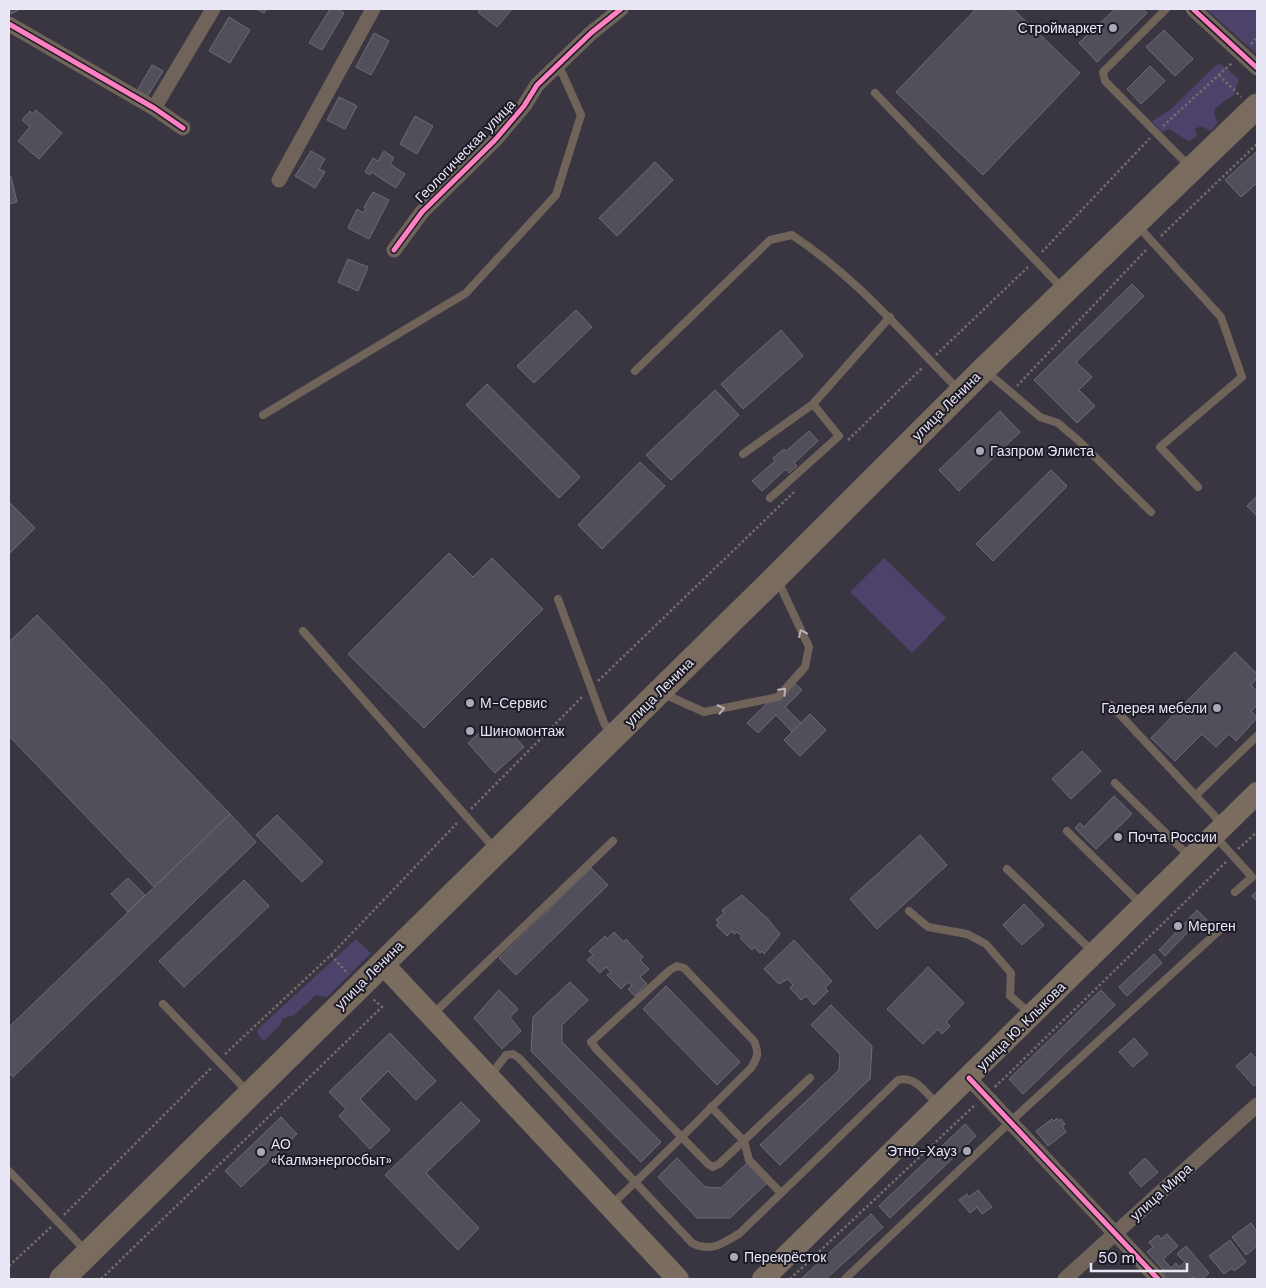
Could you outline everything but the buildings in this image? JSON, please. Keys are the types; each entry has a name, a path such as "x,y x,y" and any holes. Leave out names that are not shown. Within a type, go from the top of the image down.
{"main road":[{"name":"улица Ленина","path":"62,1279 249,1093 614,737 984,369 1136,224 1252,104"},
{"name":"улица Ю. Клыкова","path":"763,1279 1257,793"},
{"path":"382,963 678,1279"}],"street":[{"path":"154,108 213,9"},
{"path":"279,180 373,9"},
{"name":"Геологическая улица","path":"394,250 422,212 495,140 524,106 537,85 559,66 591,33 621,9"},
{"path":"1193,9 1257,68"},
{"path":"9,24 154,108 183,128"},
{"path":"969,1078 1158,1279"},
{"name":"улица Мира","path":"1065,1279 1257,1105"}],"lane":[{"path":"1166,9 1103,72 1105,81 1191,168"},
{"path":"263,415 466,293 556,194 581,115 559,66"},
{"path":"875,93 1065,291"},
{"path":"1136,224 1221,317 1242,377 1160,447 1198,486"},
{"path":"635,370 770,240 792,235 814,250 890,317 961,392"},
{"path":"744,454 813,404 890,317"},
{"path":"984,369 1040,416 1058,423 1079,441 1151,512"},
{"path":"770,498 839,436 813,404"},
{"path":"659,692 704,712 778,697 805,667 809,648 776,577"},
{"path":"558,599 604,723 614,737"},
{"path":"303,631 496,851"},
{"path":"1111,705 1196,795 1233,855 1252,877 1235,892"},
{"path":"1196,795 1257,736"},
{"path":"1115,783 1192,858"},
{"path":"1067,831 1143,906"},
{"path":"431,1016 613,841"},
{"path":"1007,869 1094,954"},
{"path":"909,911 928,927 967,934 986,944 1011,973 1010,996 1032,1015"},
{"path":"845,1279 1010,1122 1224,926"},
{"path":"610,1206 635,1183 681,1137 711,1107 751,1068 757,1059 758,1051 754,1041 684,968 677,966 591,1042 681,1137 708,1164 713,1167 744,1141 810,1078"},
{"path":"163,1004 249,1093"},
{"path":"489,1077 506,1055 513,1054 519,1058 692,1244 707,1249 715,1247 740,1233 898,1080 905,1078 913,1080 939,1107"},
{"path":"711,1107 744,1141 749,1160 781,1193"},
{"path":"9,1171 88,1254"}],"path":[{"path":"845,442 1035,260 1156,132 1257,38"},
{"path":"1219,75 1252,104"},
{"path":"1011,392 1154,243 1257,144"},
{"path":"9,1266 58,1222 218,1062 331,955 464,815 591,688 796,490"},
{"path":"790,1279 986,1096 1257,832"},
{"path":"331,955 351,978"},
{"path":"101,1279 382,1007 368,994"}],"shaded area":[{"path":"1206,9 1257,9 1257,54"},
{"path":"1221,64 1239,79 1234,95 1215,108 1214,114 1218,122 1211,131 1201,126 1195,129 1197,136 1189,141 1169,129 1162,132 1152,121 1170,110 1216,65"},
{"path":"884,558 946,618 912,653 850,592"},
{"path":"356,939 371,953 327,997 316,995 294,1015 282,1019 281,1024 264,1041 258,1035 257,1030"}],"cycle path":[{"path":"394,250 422,212 495,140 524,106 537,85 591,33 621,9"},
{"path":"1193,9 1257,68"},
{"path":"9,24 154,108 183,128"},
{"path":"969,1078 1158,1279"}],"place":[{"name":"Строймаркет","path":"1113,28"},
{"name":"Газпром Элиста","path":"980,451"},
{"name":"М-Сервис","path":"470,703"},
{"name":"Галерея мебели","path":"1217,708"},
{"name":"Шиномонтаж","path":"470,731"},
{"name":"Почта России","path":"1118,837"},
{"name":"Мерген","path":"1178,926"},
{"name":"Этно-Хауз","path":"967,1151"},
{"name":"АО «Калмэнергосбыт»","path":"261,1152"},
{"name":"Перекрёсток","path":"734,1257"}]}
